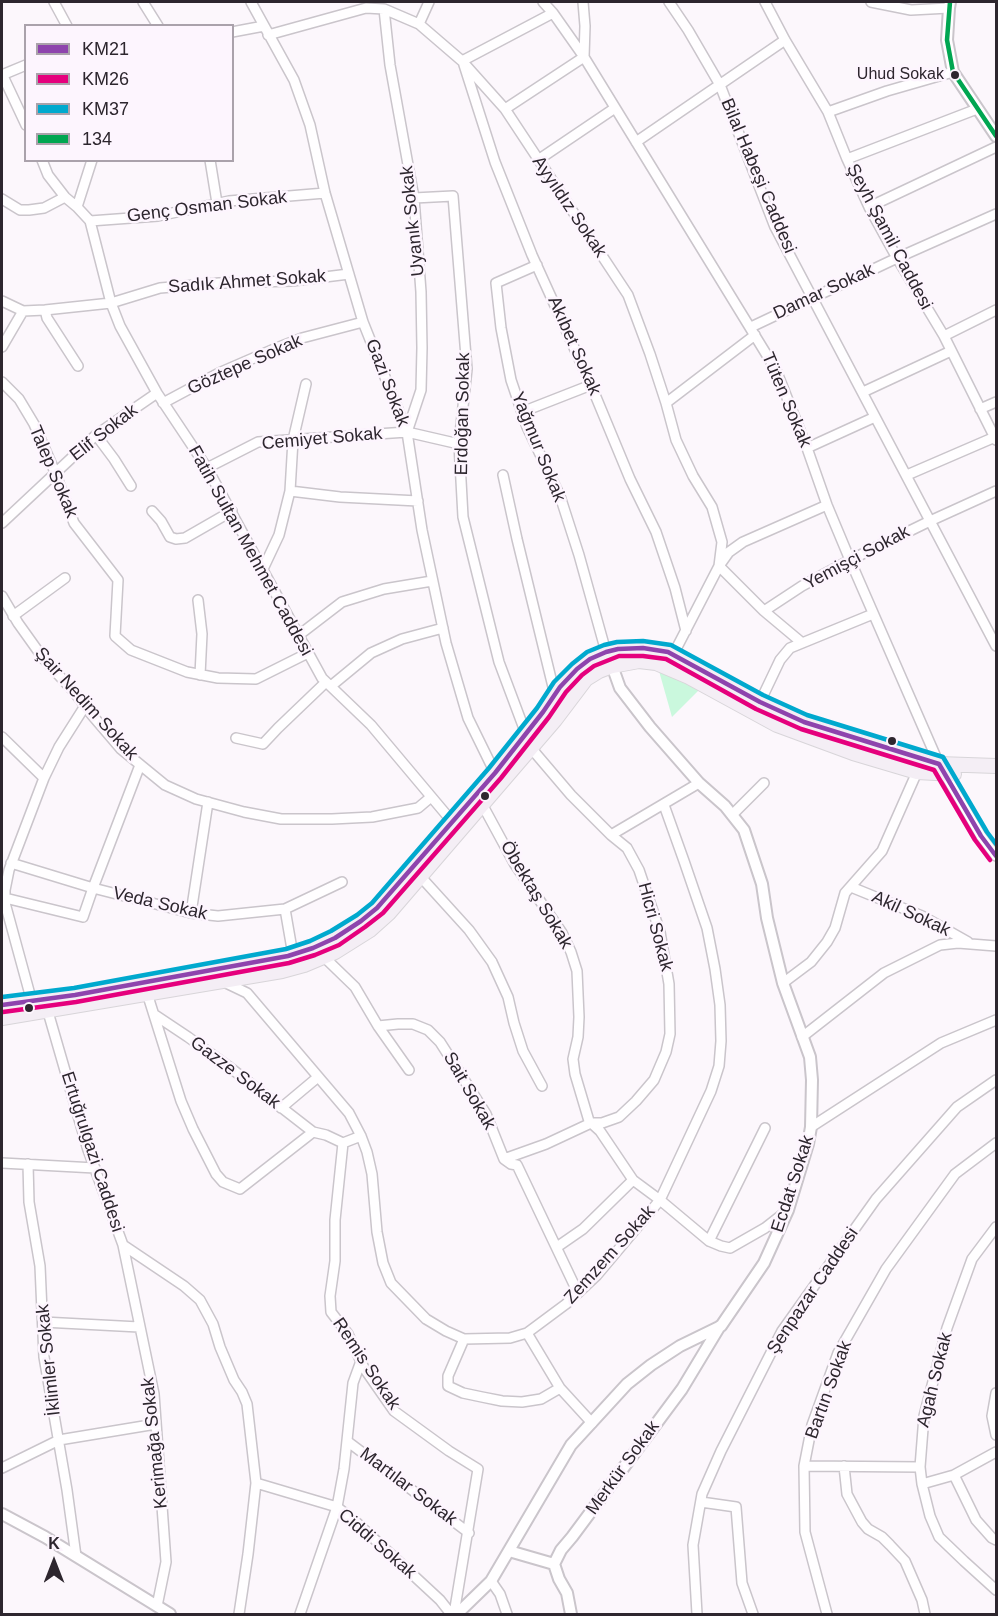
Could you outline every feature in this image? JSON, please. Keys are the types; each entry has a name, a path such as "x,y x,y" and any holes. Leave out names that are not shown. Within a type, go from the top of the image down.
{"main road":[{"path":"2,1005 41,1004 147,993 223,981 293,969 335,952 370,930 389,913 420,876 555,695 578,669 590,659 618,649 643,648 668,652 760,702 804,722 943,769 996,774"},
{"path":"2,1018 41,1004 293,955 325,943 346,931 370,914 456,825 482,804 555,720 586,679 612,666 639,661 656,663 689,677 777,725 853,753 917,772 996,766"}],"street":[{"path":"54,2 66,24"},
{"path":"142,2 157,24"},
{"name":"Gazi Sokak","path":"251,2 294,80 310,125 325,193 363,322 407,432 432,581 468,718 495,773"},
{"path":"419,24 429,2"},
{"name":"Tüten Sokak","path":"543,2 584,57 776,370 850,560 943,769 981,836 996,856"},
{"path":"505,110 584,57 583,2"},
{"name":"Bilal Habeşi Caddesi","path":"669,2 720,85 775,227 996,646"},
{"name":"Şeyh Şamil Caddesi","path":"765,2 828,112 869,207 944,336 996,439"},
{"path":"871,2 911,10 950,5 947,40 953,72 996,135"},
{"name":"Ayyıldız Sokak","path":"268,35 366,8 384,9 419,24 462,61 505,110 628,295 650,354 676,440 693,476 712,507 722,542 719,566"},
{"name":"Uyanık Sokak","path":"384,9 390,65 414,198 421,292 421,390 407,432"},
{"path":"462,61 553,13"},
{"path":"234,32 264,26"},
{"path":"636,142 785,40"},
{"name":"Akıbet Sokak","path":"462,61 495,162 537,265 630,479 656,532 675,588 686,631"},
{"path":"24,65 2,75 24,121"},
{"path":"828,112 886,91 953,72"},
{"path":"538,160 615,108"},
{"path":"847,159 977,109"},
{"path":"869,207 996,147"},
{"name":"Fatih Sultan Mehmet Caddesi","path":"43,162 48,175 65,197 90,221 111,303 120,326 156,393 207,468 232,511 322,678 371,725 456,825"},
{"path":"77,207 91,162"},
{"path":"210,162 217,203"},
{"name":"Genç Osman Sokak","path":"90,221 158,216 217,203 325,193"},
{"name":"Erdoğan Sokak","path":"414,198 453,196 467,369 459,444 463,517 499,662 526,734"},
{"path":"2,200 20,210 29,210 44,208 65,197"},
{"name":"Damar Sokak","path":"666,403 753,331 812,297 996,214"},
{"name":"Yağmur Sokak","path":"537,265 496,282 501,328 511,380 527,427 560,496 606,652"},
{"name":"Sadık Ahmet Sokak","path":"23,311 111,303 160,288 219,283 292,281 349,274"},
{"path":"2,301 23,311 2,347"},
{"path":"45,310 47,318 78,366"},
{"path":"944,336 996,310"},
{"name":"Göztepe Sokak","path":"163,403 219,373 279,347 302,338 363,322"},
{"path":"863,392 951,351"},
{"name":"Talep Sokak","path":"2,382 26,409 56,472 74,523 118,580 115,636 131,651 200,675 256,679 308,653"},
{"path":"263,569 279,535 290,491 293,440 306,384"},
{"path":"522,412 591,385"},
{"name":"Elif Sokak","path":"2,523 96,435 156,393"},
{"path":"980,410 996,402"},
{"path":"807,448 875,417"},
{"name":"Cemiyet Sokak","path":"207,468 258,442 407,432 459,444"},
{"path":"96,435 131,486"},
{"path":"907,475 996,439"},
{"path":"503,475 555,695"},
{"path":"290,491 340,497 418,501"},
{"name":"Yemişçi Sokak","path":"764,611 802,586 850,560 930,520 996,491"},
{"path":"674,655 719,566 729,552 743,542 827,505"},
{"path":"152,511 170,537 176,539 185,538 232,511"},
{"path":"719,566 764,611 801,642"},
{"path":"14,616 65,578"},
{"path":"299,635 342,602 384,589 432,581"},
{"name":"Şair Nedim Sokak","path":"2,596 43,658 121,749 165,785 196,799 281,819 372,817 418,808 431,797"},
{"path":"198,600 202,634 200,675"},
{"path":"760,702 780,660 790,648 873,614"},
{"path":"236,738 263,744 328,684 371,653 402,639 443,628"},
{"name":"Ecdat Sokak","path":"454,1614 491,1581 571,1445 627,1384 680,1346 721,1326 764,1263 788,1210 811,1127 810,1057 783,983 767,918 762,884 744,830 725,806 699,783 650,727 620,688 606,652"},
{"name":"Ertuğrulgazi Caddesi","path":"85,706 59,747 44,778 4,883 5,903 41,1004 88,1150 123,1245 184,1286 200,1300 213,1324 234,1380 247,1404 256,1483 239,1614"},
{"path":"2,737 44,778"},
{"name":"Hicri Sokak","path":"504,1159 546,1144 591,1123 602,1123 619,1117 654,1080 661,1066 670,1034 669,984 660,932 639,870 627,848 611,836 571,795 531,748"},
{"path":"5,898 83,917 140,765"},
{"path":"783,983 811,962 827,942 835,928 845,894 882,851 917,772"},
{"path":"611,836 699,783"},
{"path":"732,815 764,783"},
{"path":"191,914 208,802"},
{"name":"Öbektaş Sokak","path":"482,804 514,863 562,933 571,952 577,971 579,1017 578,1037 573,1059 588,1121 600,1131 633,1180 709,1241"},
{"name":"Zemzem Sokak","path":"464,1340 510,1338 527,1333 566,1304 597,1275 660,1200 711,1091 718,1066 721,1041 716,969 707,927 664,805"},
{"name":"Veda Sokak","path":"11,863 191,914 218,916 285,909 342,882"},
{"path":"420,876 469,930 492,962 508,997 523,1051 542,1086"},
{"name":"Akil Sokak","path":"851,887 922,916 970,943"},
{"path":"285,909 293,955"},
{"path":"802,1037 884,973 940,945 970,943 996,946"},
{"path":"324,957 355,987 378,1026 409,1070"},
{"path":"223,981 247,993 349,1113 367,1152 372,1174 382,1263 391,1283 426,1319 464,1340 448,1376 448,1386 482,1397 522,1402 541,1399 560,1388"},
{"path":"147,993 193,1129 216,1174 223,1182 240,1189 313,1132"},
{"name":"Gazze Sokak","path":"155,1015 204,1048 313,1132 343,1143"},
{"path":"811,1127 941,1043 996,1020"},
{"name":"Sait Sokak","path":"378,1026 414,1024 429,1030 440,1042 486,1114 504,1159 511,1164 518,1165 578,1293"},
{"path":"281,1108 318,1077"},
{"name":"Şenpazar Caddesi","path":"697,1614 693,1545 702,1494 782,1330 876,1199 957,1107 996,1080"},
{"path":"765,1128 709,1241 730,1248 765,1228 788,1210"},
{"path":"343,1143 361,1136"},
{"name":"Remis Sokak","path":"343,1143 335,1220 331,1312 348,1334 361,1361 393,1411 478,1469 454,1614"},
{"name":"Bartın Sokak","path":"827,1614 805,1532 804,1466 812,1425 838,1353 886,1269 955,1174 996,1143"},
{"path":"2,1163 95,1168"},
{"name":"İklimler Sokak","path":"28,1164 29,1202 40,1266 44,1357 76,1556"},
{"path":"557,1247 583,1228 633,1180"},
{"name":"Agah Sokak","path":"996,1227 972,1259 947,1328 924,1416 920,1467 930,1516 939,1537 996,1590"},
{"name":"Kerimağa Sokak","path":"123,1245 154,1394 166,1562 156,1606"},
{"path":"43,1322 139,1327"},
{"name":"Merkür Sokak","path":"554,1564 561,1550 682,1389 721,1326"},
{"path":"527,1333 560,1388 592,1423"},
{"path":"300,1614 336,1507 344,1468 353,1383 361,1361"},
{"path":"996,1393 992,1416 996,1435"},
{"path":"2,1468 59,1440 156,1424"},
{"name":"Martılar Sokak","path":"347,1442 469,1533"},
{"path":"922,1484 954,1475 996,1452"},
{"path":"804,1466 920,1467"},
{"path":"844,1466 847,1494 862,1522 868,1529 882,1537 904,1561 922,1600 925,1614"},
{"path":"954,1475 976,1520 996,1540"},
{"name":"Ciddi Sokak","path":"256,1483 336,1507 357,1523 454,1614"},
{"path":"701,1502 736,1507 742,1583 753,1614"},
{"path":"2,1514 170,1614"},
{"path":"509,1551 554,1564 567,1593 571,1614"},
{"path":"491,1581 500,1594 507,1614"}],"green space":[{"path":"659,671 701,688 672,717"}],"transit line":[{"name":"134","path":"950,2 947,40 953,72 996,136"},
{"name":"KM37","path":"2,997 74,988 286,949 331,931 372,903 489,768 537,708 554,682 587,652 617,642 643,641 671,645 763,695 807,715 943,757 996,844"},
{"name":"KM21","path":"2,1005 75,995 288,956 335,938 377,908 495,773 560,687 577,669 590,659 618,649 643,648 668,652 760,702 804,722 939,764 981,836 996,856"},
{"name":"KM26","path":"3,1012 76,1002 289,963 339,945 383,913 501,778 566,692 582,675 594,666 619,656 666,659 756,709 801,729 934,770 975,840 990,860"}],"place":[{"name":"Uhud Sokak","path":"955,75"}]}
